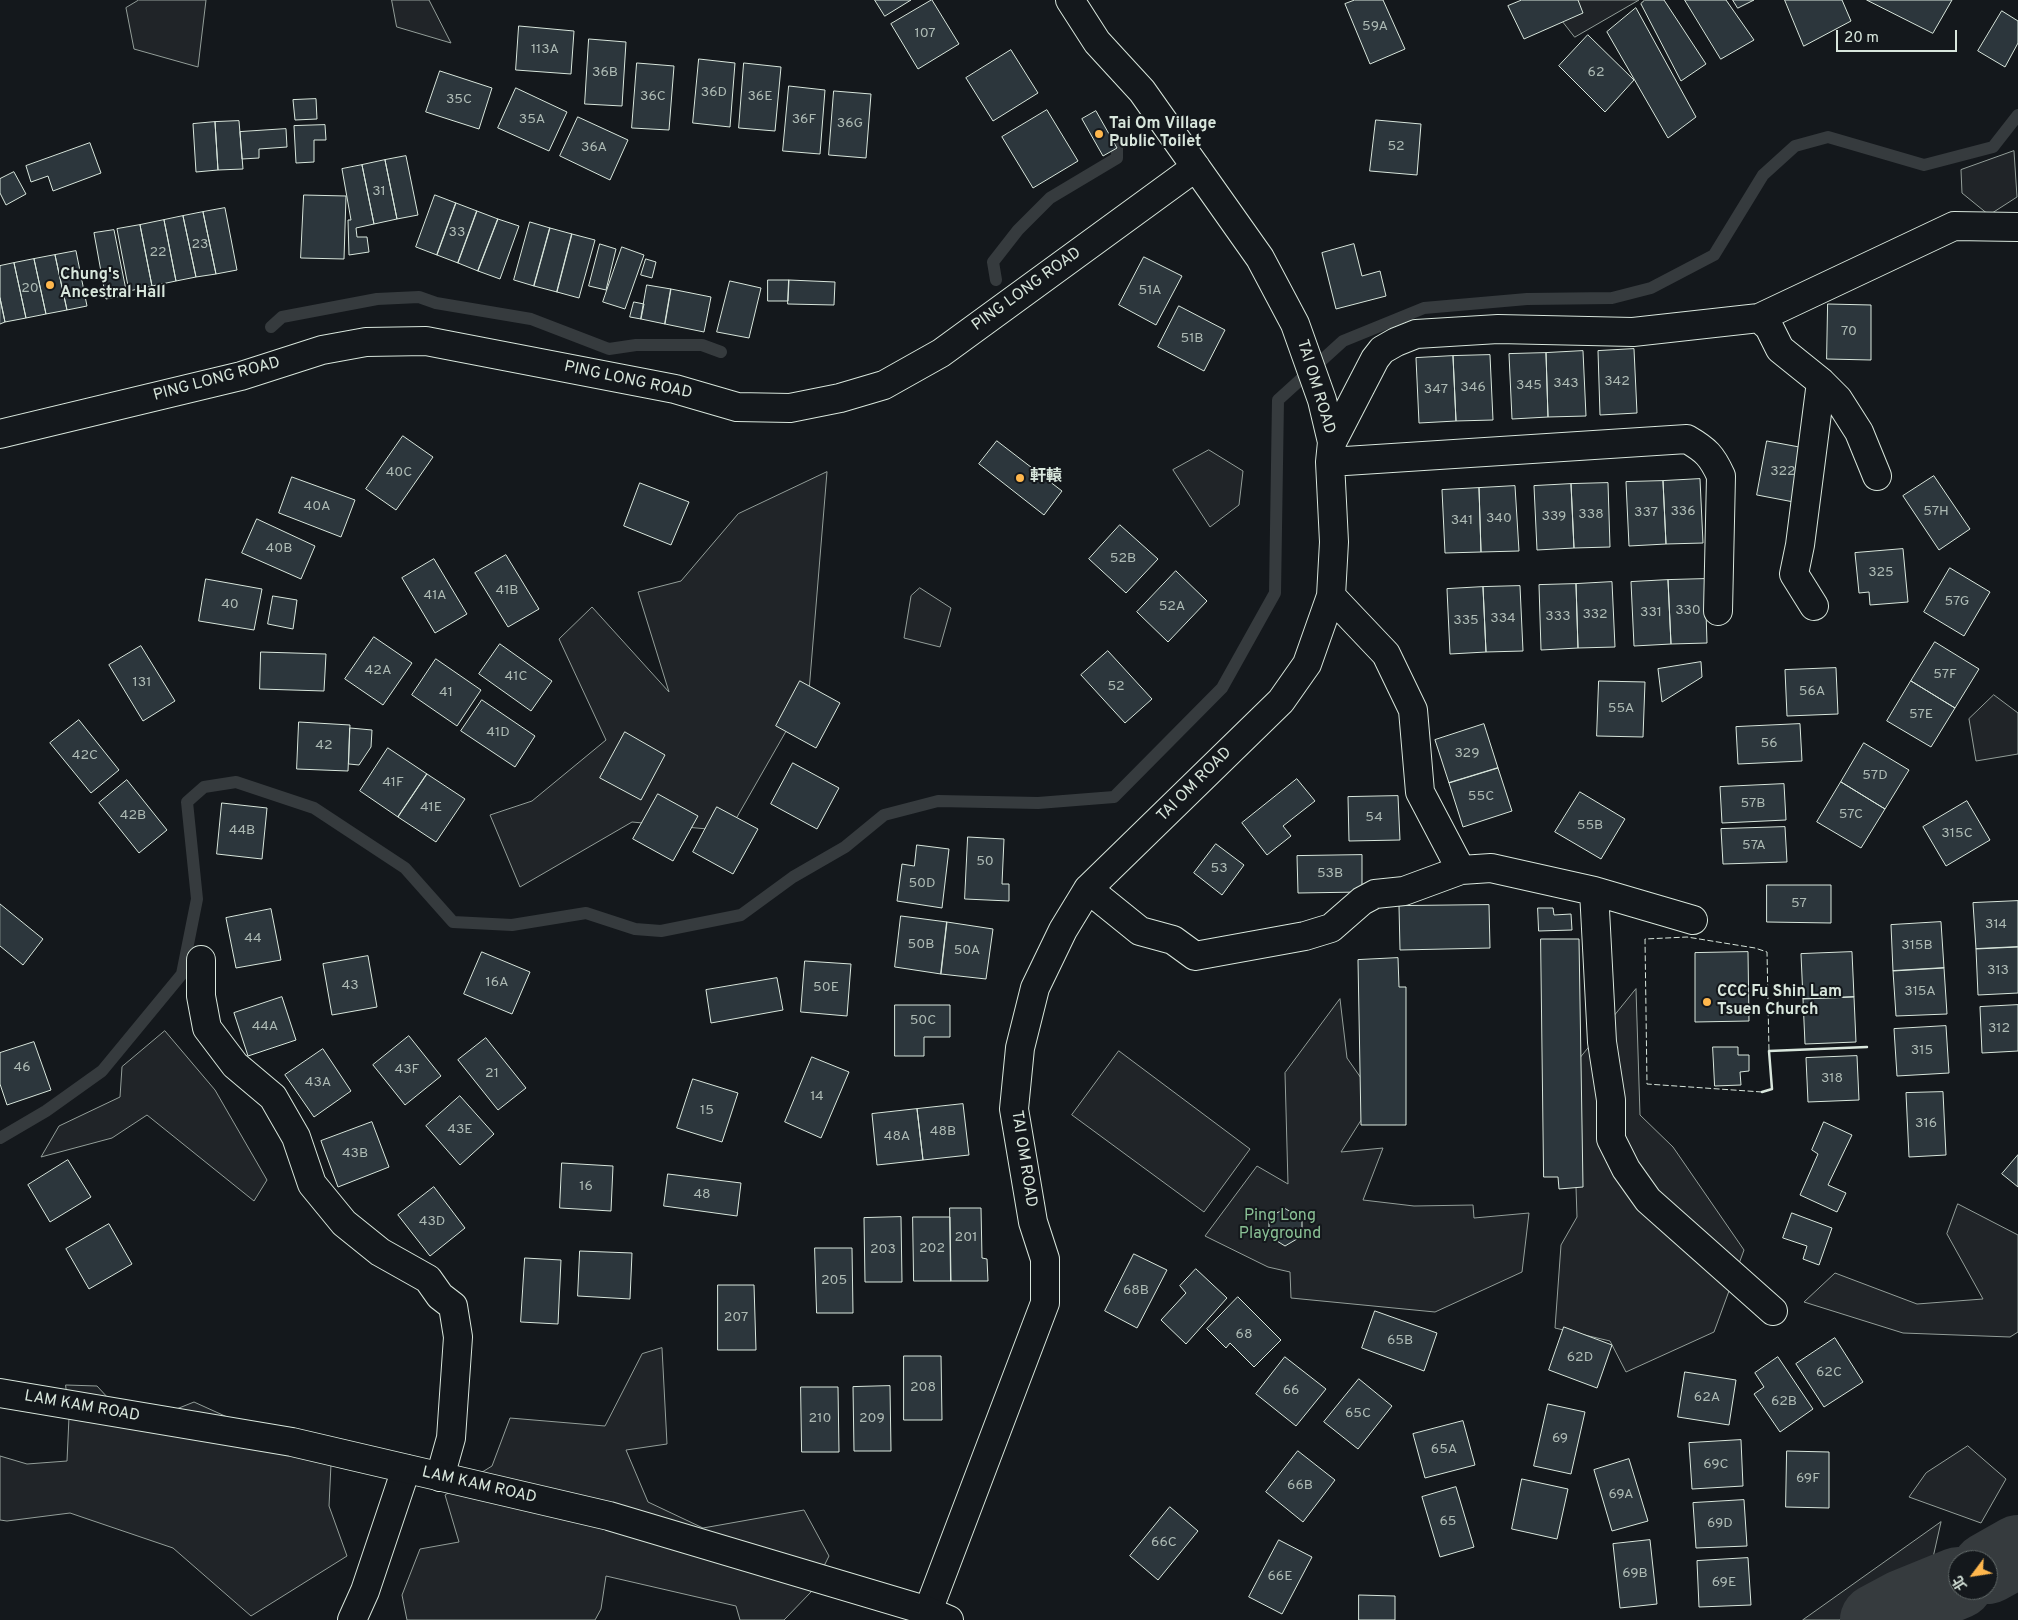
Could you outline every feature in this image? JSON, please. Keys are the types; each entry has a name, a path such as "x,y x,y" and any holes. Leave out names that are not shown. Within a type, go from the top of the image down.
{"street":[{"name":"TAI OM ROAD","path":"938,1616 1045,1303 1045,1259 1033,1222 1014,1109 1020,1048 1035,988 1062,930 1088,889 1281,701 1307,664 1331,596 1334,542 1331,452 1322,400 1295,324 1260,258 1142,91 1098,42 1070,0"},
{"name":"PING LONG ROAD","path":"0,434 241,376 322,350 366,342 426,341 676,389 737,407 790,408 840,398 884,385 941,353 1196,167"},
{"path":"1718,611 1721,476 1714,462 1704,449 1687,439 1331,452 1375,359 1382,350 1416,334 1498,329 1634,332 1759,318 1954,226 2018,226"},
{"path":"1759,318 1769,327 1780,349 1821,382 1838,399 1859,432 1877,476"},
{"path":"1814,606 1794,574 1802,535 1821,382"},
{"path":"1331,596 1386,654 1413,710 1420,792 1461,870"},
{"path":"1088,889 1140,931 1173,940 1195,956 1305,936 1331,928 1362,901 1375,894 1404,891 1461,870 1491,868 1594,891 1693,920"},
{"path":"1594,891 1602,1042 1610,1100 1611,1139 1626,1169 1648,1200 1773,1311"},
{"path":"201,960 201,996 207,1028 235,1065 273,1097 296,1137 312,1184 344,1223 380,1252 428,1279 440,1296 453,1306 458,1336 451,1428 440,1477"},
{"name":"LAM KAM ROAD","path":"0,1393 292,1442 609,1516 938,1616"},
{"path":"352,1620 365,1591 406,1469"}],"green space":[{"path":"139,0 206,0 198,67 134,49 126,8"},
{"path":"392,0 429,0 451,43 397,27"},
{"path":"1546,0 1639,0 1575,37"},
{"path":"2014,151 2017,197 1989,215 1962,193 1961,170"},
{"path":"1209,450 1243,471 1239,505 1210,527 1173,470"},
{"path":"827,472 809,691 729,831 632,822 520,887 490,815 532,801 606,740 559,639 592,607 669,692 638,592 681,581 738,514"},
{"path":"920,588 951,608 940,647 904,638 911,596"},
{"path":"1994,695 2018,713 2018,754 1976,761 1969,719"},
{"path":"1636,989 1640,1115 1673,1147 1744,1250 1714,1332 1626,1372 1610,1341 1555,1328 1561,1245 1577,1217 1572,1068"},
{"name":"Ping Long Playground","path":"1340,999 1347,1058 1375,1098 1341,1152 1383,1148 1363,1200 1414,1206 1473,1205 1474,1218 1529,1213 1522,1272 1435,1312 1291,1298 1290,1272 1268,1267 1205,1236 1257,1166 1288,1184 1285,1073"},
{"path":"165,1031 215,1090 267,1180 254,1201 147,1115 112,1138 41,1157 59,1126 120,1097 122,1067"},
{"path":"1119,1051 1250,1149 1204,1212 1072,1115"},
{"path":"1958,1204 2018,1235 2018,1332 2010,1337 1903,1333 1804,1302 1835,1273 1917,1304 1983,1299 1947,1234"},
{"path":"662,1348 667,1444 626,1450 648,1502 703,1528 804,1510 829,1556 811,1592 784,1620 740,1620 736,1606 606,1576 601,1609 595,1620 407,1620 402,1595 420,1549 459,1542 445,1495 492,1466 510,1418 605,1426 642,1354"},
{"path":"66,1385 97,1386 134,1426 194,1402 331,1464 329,1506 347,1556 251,1616 173,1548 70,1513 7,1521 0,1520 0,1456 27,1464 67,1461 69,1417"},
{"path":"1968,1446 2006,1479 1981,1523 1909,1497 1926,1473"},
{"path":"1941,1522 1932,1562 1855,1600 1840,1620 1803,1620"}],"building":[{"path":"875,0 911,0 885,16"},
{"path":"932,0 959,44 918,69 891,24"},
{"path":"1355,0 1383,0 1405,49 1370,64 1345,4"},
{"path":"1522,0 1578,0 1583,13 1524,39 1508,6"},
{"path":"1645,0 1664,0 1706,64 1681,81 1641,4"},
{"path":"1685,0 1726,0 1754,40 1721,59"},
{"path":"1733,0 1754,0 1738,8"},
{"path":"1785,0 1842,0 1851,21 1804,46"},
{"path":"1867,0 1952,0 1933,33"},
{"path":"1636,8 1696,117 1668,138 1607,32"},
{"path":"2002,11 2018,21 2018,43 2005,67 1978,51"},
{"path":"519,26 574,31 571,74 516,70"},
{"path":"1588,35 1634,80 1605,112 1559,66"},
{"path":"589,39 626,42 622,106 585,104"},
{"path":"1011,50 1038,93 993,121 966,78"},
{"path":"699,59 735,63 730,127 693,123"},
{"path":"637,63 674,66 669,130 632,128"},
{"path":"744,63 781,67 775,131 739,128"},
{"path":"440,71 492,88 479,129 426,112"},
{"path":"789,86 825,90 820,154 783,151"},
{"path":"516,88 567,112 549,151 498,128"},
{"path":"834,91 871,94 866,158 829,155"},
{"path":"316,99 317,119 295,120 293,100"},
{"path":"1047,110 1078,161 1033,188 1002,137"},
{"name":"Tai Om Village Public Toilet","path":"1096,111 1117,148 1103,156 1082,119"},
{"path":"578,117 628,140 610,180 560,156"},
{"path":"1376,120 1421,124 1417,175 1370,171"},
{"path":"239,121 243,169 218,170 215,122"},
{"path":"215,122 218,170 196,172 193,124"},
{"path":"325,125 326,140 314,140 314,162 296,163 294,126"},
{"path":"286,129 287,147 259,149 259,158 242,159 240,132"},
{"path":"90,143 101,173 53,191 48,176 31,182 26,166"},
{"path":"406,156 418,215 397,219 385,160"},
{"path":"385,160 397,219 374,224 362,165"},
{"path":"362,165 374,224 356,228 357,237 367,237 369,252 349,255 348,220 351,220 342,169"},
{"path":"14,172 26,194 6,205 0,193 0,179"},
{"path":"304,195 346,196 344,259 301,258"},
{"path":"435,195 456,203 437,255 416,247"},
{"path":"456,203 477,211 458,263 437,255"},
{"path":"225,208 237,270 216,274 203,212"},
{"path":"477,211 498,219 478,271 458,263"},
{"path":"203,212 216,274 196,277 183,216"},
{"path":"183,216 196,277 176,281 164,220"},
{"path":"498,219 519,226 500,279 478,271"},
{"path":"164,220 176,281 152,286 140,225"},
{"path":"530,222 550,228 534,286 514,280"},
{"path":"140,225 152,286 129,291 117,229"},
{"path":"550,228 572,234 557,292 534,286"},
{"path":"114,230 127,295 106,299 94,233"},
{"path":"572,234 595,240 579,298 557,292"},
{"path":"600,244 616,249 606,290 589,286"},
{"path":"1354,244 1362,276 1380,271 1386,296 1336,309 1322,253"},
{"path":"622,247 644,255 625,309 603,302"},
{"path":"76,251 87,306 67,310 55,255"},
{"name":"Chung's Ancestral Hall","path":"55,255 67,310 46,314 34,259"},
{"path":"1144,257 1182,276 1156,325 1119,305"},
{"path":"34,259 46,314 26,318 14,263"},
{"path":"646,259 656,262 652,278 641,275"},
{"path":"14,263 26,318 5,322 0,298 0,266"},
{"path":"768,280 789,280 788,301 768,301"},
{"path":"789,280 835,282 834,305 788,304"},
{"path":"730,281 761,288 749,338 717,332"},
{"path":"647,285 671,289 665,324 641,319"},
{"path":"671,289 711,297 704,332 665,324"},
{"path":"0,298 5,322 0,324"},
{"path":"634,302 644,304 641,319 630,317"},
{"path":"1828,304 1871,305 1871,360 1827,359"},
{"path":"1179,306 1225,330 1204,371 1158,347"},
{"path":"1634,349 1637,413 1600,415 1598,351"},
{"path":"1583,351 1586,416 1548,417 1546,353"},
{"path":"1546,353 1548,417 1512,419 1509,354"},
{"path":"1490,355 1493,420 1456,421 1453,356"},
{"path":"1453,356 1456,421 1419,423 1416,358"},
{"path":"403,436 433,457 396,510 366,489"},
{"name":"軒轅","path":"997,441 1062,491 1044,515 979,464"},
{"path":"1767,441 1810,449 1799,503 1757,495"},
{"path":"1934,476 1970,529 1939,550 1903,496"},
{"path":"292,477 355,500 341,537 279,513"},
{"path":"1700,479 1703,543 1666,544 1663,481"},
{"path":"1663,481 1666,544 1629,546 1626,482"},
{"path":"640,483 689,502 671,545 624,526"},
{"path":"1608,483 1610,547 1574,548 1571,484"},
{"path":"1571,484 1574,548 1537,550 1534,486"},
{"path":"1515,486 1519,551 1481,552 1479,488"},
{"path":"1479,488 1481,552 1445,553 1442,490"},
{"path":"257,519 315,546 301,579 242,553"},
{"path":"1120,525 1158,559 1126,593 1089,559"},
{"path":"1903,549 1908,602 1870,605 1869,592 1859,593 1855,553"},
{"path":"506,555 539,609 508,627 475,573"},
{"path":"434,559 467,614 435,633 402,578"},
{"path":"1950,568 1990,592 1964,636 1924,612"},
{"path":"1176,571 1207,601 1168,642 1137,612"},
{"path":"206,579 262,589 254,630 199,621"},
{"path":"1705,579 1707,643 1671,644 1668,580"},
{"path":"1668,580 1671,644 1634,646 1631,582"},
{"path":"1612,582 1615,647 1578,648 1576,584"},
{"path":"1576,584 1578,648 1541,650 1539,585"},
{"path":"1520,586 1523,651 1486,652 1483,587"},
{"path":"1483,587 1486,652 1450,654 1447,589"},
{"path":"273,596 297,600 293,629 268,624"},
{"path":"374,637 412,663 383,705 345,679"},
{"path":"1935,642 1979,669 1955,708 1911,681"},
{"path":"500,644 552,681 531,711 479,674"},
{"path":"141,646 175,701 143,721 109,665"},
{"path":"1108,651 1152,699 1125,723 1081,675"},
{"path":"261,652 326,654 324,691 260,689"},
{"path":"436,659 481,690 457,726 412,695"},
{"path":"1701,662 1702,677 1662,702 1658,669"},
{"path":"1836,668 1838,714 1787,716 1785,670"},
{"path":"800,681 840,703 816,748 776,726"},
{"path":"1599,681 1645,682 1643,737 1597,736"},
{"path":"1911,681 1955,708 1931,747 1887,721"},
{"path":"482,700 535,736 515,767 461,731"},
{"path":"79,720 119,770 91,793 50,743"},
{"path":"299,722 350,725 348,771 297,769"},
{"path":"1484,724 1498,768 1449,783 1435,740"},
{"path":"1800,724 1802,761 1738,764 1736,727"},
{"path":"350,728 372,730 371,747 359,765 349,764"},
{"path":"625,732 665,755 641,800 600,778"},
{"path":"1864,743 1909,770 1885,809 1841,782"},
{"path":"388,748 427,774 398,817 360,791"},
{"path":"793,763 839,788 817,829 771,804"},
{"path":"1498,768 1512,811 1463,827 1449,783"},
{"path":"427,774 465,799 436,842 398,817"},
{"path":"1297,779 1315,801 1283,826 1291,836 1267,855 1242,823"},
{"path":"127,780 167,830 139,853 99,803"},
{"path":"1841,782 1885,809 1861,848 1817,822"},
{"path":"1784,784 1786,820 1722,823 1720,787"},
{"path":"1580,792 1625,819 1601,859 1555,832"},
{"path":"658,794 698,816 673,861 633,839"},
{"path":"1398,796 1400,840 1349,841 1348,797"},
{"path":"1967,801 1990,840 1946,866 1923,827"},
{"path":"222,803 267,808 262,859 217,854"},
{"path":"717,807 758,829 733,874 693,852"},
{"path":"1785,827 1787,862 1723,864 1721,829"},
{"path":"968,837 1004,839 1002,884 1009,884 1009,901 965,899"},
{"path":"1216,844 1244,865 1222,895 1194,873"},
{"path":"917,845 949,849 942,908 897,901 902,864 914,866"},
{"path":"1362,855 1362,892 1298,893 1297,856"},
{"path":"1767,885 1831,885 1831,923 1767,922"},
{"path":"2018,901 2018,947 1976,949 1973,903"},
{"path":"0,904 43,939 23,965 0,946"},
{"path":"1489,905 1490,948 1400,950 1399,906"},
{"path":"1538,908 1553,908 1554,915 1571,914 1572,930 1539,931"},
{"path":"271,909 281,960 236,968 226,918"},
{"path":"901,916 947,922 941,974 895,967"},
{"path":"947,922 993,929 986,979 941,974"},
{"path":"1941,922 1944,968 1893,971 1891,925"},
{"path":"1541,939 1579,939 1583,1187 1559,1189 1558,1177 1544,1177"},
{"path":"2018,947 2018,993 1978,995 1976,949"},
{"path":"482,952 530,972 512,1014 464,994"},
{"path":"1748,952 1749,1021 1695,1022 1695,953"},
{"path":"1852,952 1854,997 1803,999 1801,954"},
{"path":"368,956 377,1007 332,1015 323,964"},
{"path":"1398,958 1399,987 1406,987 1406,1125 1361,1125 1358,960"},
{"path":"805,961 851,964 847,1016 801,1012"},
{"path":"1944,968 1947,1014 1896,1016 1893,971"},
{"path":"777,978 783,1010 711,1023 706,990"},
{"path":"282,997 296,1040 248,1056 234,1013"},
{"path":"1854,997 1856,1042 1805,1044 1803,999"},
{"path":"895,1005 950,1005 950,1037 924,1037 924,1056 895,1056"},
{"path":"2018,1005 2018,1051 1982,1053 1980,1007"},
{"path":"1946,1026 1949,1073 1897,1076 1894,1029"},
{"path":"409,1036 441,1076 405,1105 373,1065"},
{"path":"486,1038 526,1088 498,1110 458,1060"},
{"path":"34,1042 51,1090 7,1105 0,1084 0,1053"},
{"path":"1713,1047 1738,1047 1738,1055 1749,1055 1749,1071 1740,1072 1741,1085 1715,1086"},
{"path":"323,1049 351,1091 314,1117 285,1075"},
{"path":"1857,1056 1859,1100 1808,1102 1806,1058"},
{"path":"812,1057 849,1072 821,1138 785,1122"},
{"path":"693,1079 738,1093 722,1142 677,1128"},
{"path":"1943,1092 1946,1155 1909,1157 1906,1093"},
{"path":"460,1096 494,1134 460,1165 426,1126"},
{"path":"963,1104 969,1155 923,1160 917,1109"},
{"path":"917,1109 923,1160 877,1165 872,1114"},
{"path":"372,1122 389,1167 338,1187 321,1141"},
{"path":"1824,1122 1852,1135 1828,1185 1846,1193 1837,1212 1800,1195 1818,1154 1812,1150"},
{"path":"2018,1155 2018,1187 2002,1174"},
{"path":"68,1160 91,1197 50,1222 28,1185"},
{"path":"562,1163 613,1166 611,1211 560,1208"},
{"path":"668,1174 741,1183 737,1216 664,1206"},
{"path":"434,1187 465,1228 430,1256 398,1215"},
{"path":"950,1208 981,1208 982,1258 987,1259 988,1281 951,1281"},
{"path":"1286,1209 1302,1219 1302,1236 1285,1246 1269,1236 1269,1217"},
{"path":"1792,1213 1832,1228 1819,1265 1803,1259 1807,1246 1783,1238"},
{"path":"901,1217 902,1282 865,1282 864,1218"},
{"path":"913,1217 950,1217 951,1281 914,1281"},
{"path":"109,1224 132,1264 89,1289 66,1249"},
{"path":"815,1248 852,1248 853,1313 817,1313"},
{"path":"580,1251 632,1253 630,1299 578,1296"},
{"path":"1134,1254 1167,1270 1137,1328 1105,1311"},
{"path":"525,1258 561,1260 558,1324 521,1322"},
{"path":"1196,1269 1227,1298 1186,1344 1161,1320 1186,1293 1180,1286"},
{"path":"718,1285 754,1285 756,1350 718,1350"},
{"path":"1238,1297 1281,1340 1254,1367 1230,1343 1226,1348 1207,1329"},
{"path":"1375,1311 1437,1333 1424,1371 1362,1348"},
{"path":"1564,1327 1612,1345 1597,1388 1549,1370"},
{"path":"1835,1338 1863,1382 1824,1407 1796,1364"},
{"path":"904,1356 941,1356 942,1420 904,1420"},
{"path":"1285,1357 1326,1389 1296,1426 1256,1394"},
{"path":"1778,1357 1813,1409 1780,1432 1754,1394 1764,1387 1755,1373"},
{"path":"1685,1372 1736,1380 1729,1425 1678,1417"},
{"path":"1359,1379 1392,1406 1358,1449 1324,1422"},
{"path":"890,1386 891,1451 854,1451 853,1387"},
{"path":"801,1387 838,1387 839,1452 802,1452"},
{"path":"1548,1404 1585,1412 1571,1474 1534,1466"},
{"path":"1463,1421 1475,1465 1425,1478 1413,1434"},
{"path":"1741,1440 1743,1486 1692,1489 1689,1443"},
{"path":"1298,1451 1335,1480 1303,1522 1266,1492"},
{"path":"1787,1451 1829,1452 1829,1508 1786,1507"},
{"path":"1629,1459 1648,1521 1612,1531 1594,1470"},
{"path":"1522,1479 1568,1489 1557,1539 1512,1529"},
{"path":"1456,1487 1474,1547 1440,1557 1422,1497"},
{"path":"1744,1500 1747,1546 1696,1548 1693,1503"},
{"path":"1170,1507 1198,1531 1158,1580 1130,1556"},
{"path":"1279,1540 1312,1557 1282,1614 1249,1597"},
{"path":"1650,1540 1657,1604 1620,1608 1613,1544"},
{"path":"1748,1558 1751,1605 1699,1607 1697,1561"},
{"path":"1359,1595 1395,1596 1395,1620 1359,1620"}],"waterway":[{"path":"0,1138 46,1111 102,1071 182,974 197,899 187,802 204,787 236,782 314,808 405,868 453,922 512,925 586,913 635,929 661,931 741,915 793,877 845,847 884,815 938,801 1038,803 1114,797 1222,688 1275,593 1278,400 1343,341 1424,308 1527,299 1612,298 1651,288 1714,255 1763,175 1795,146 1828,137 1924,165 1993,147 2018,115"},
{"path":"996,280 993,262 1018,230 1050,198 1117,158 1117,148"},
{"path":"271,327 282,317 377,299 419,297 436,303 531,319 609,349 636,345 702,345 721,352"},
{"path":"1998,1562 2018,1551"},
{"path":"1876,1620 1904,1605 1948,1587"}],"fence":[{"path":"1762,1092 1647,1084 1645,939 1687,937 1755,948 1767,952 1769,1051"}],"wall":[{"path":"1762,1092 1772,1089 1769,1051 1867,1047"}],"place":[{"name":"Tai Om Village Public Toilet","path":"1099,134"},
{"name":"Chung's Ancestral Hall","path":"50,285"},
{"name":"軒轅","path":"1020,478"},
{"name":"CCC Fu Shin Lam Tsuen Church","path":"1707,1002"}]}
